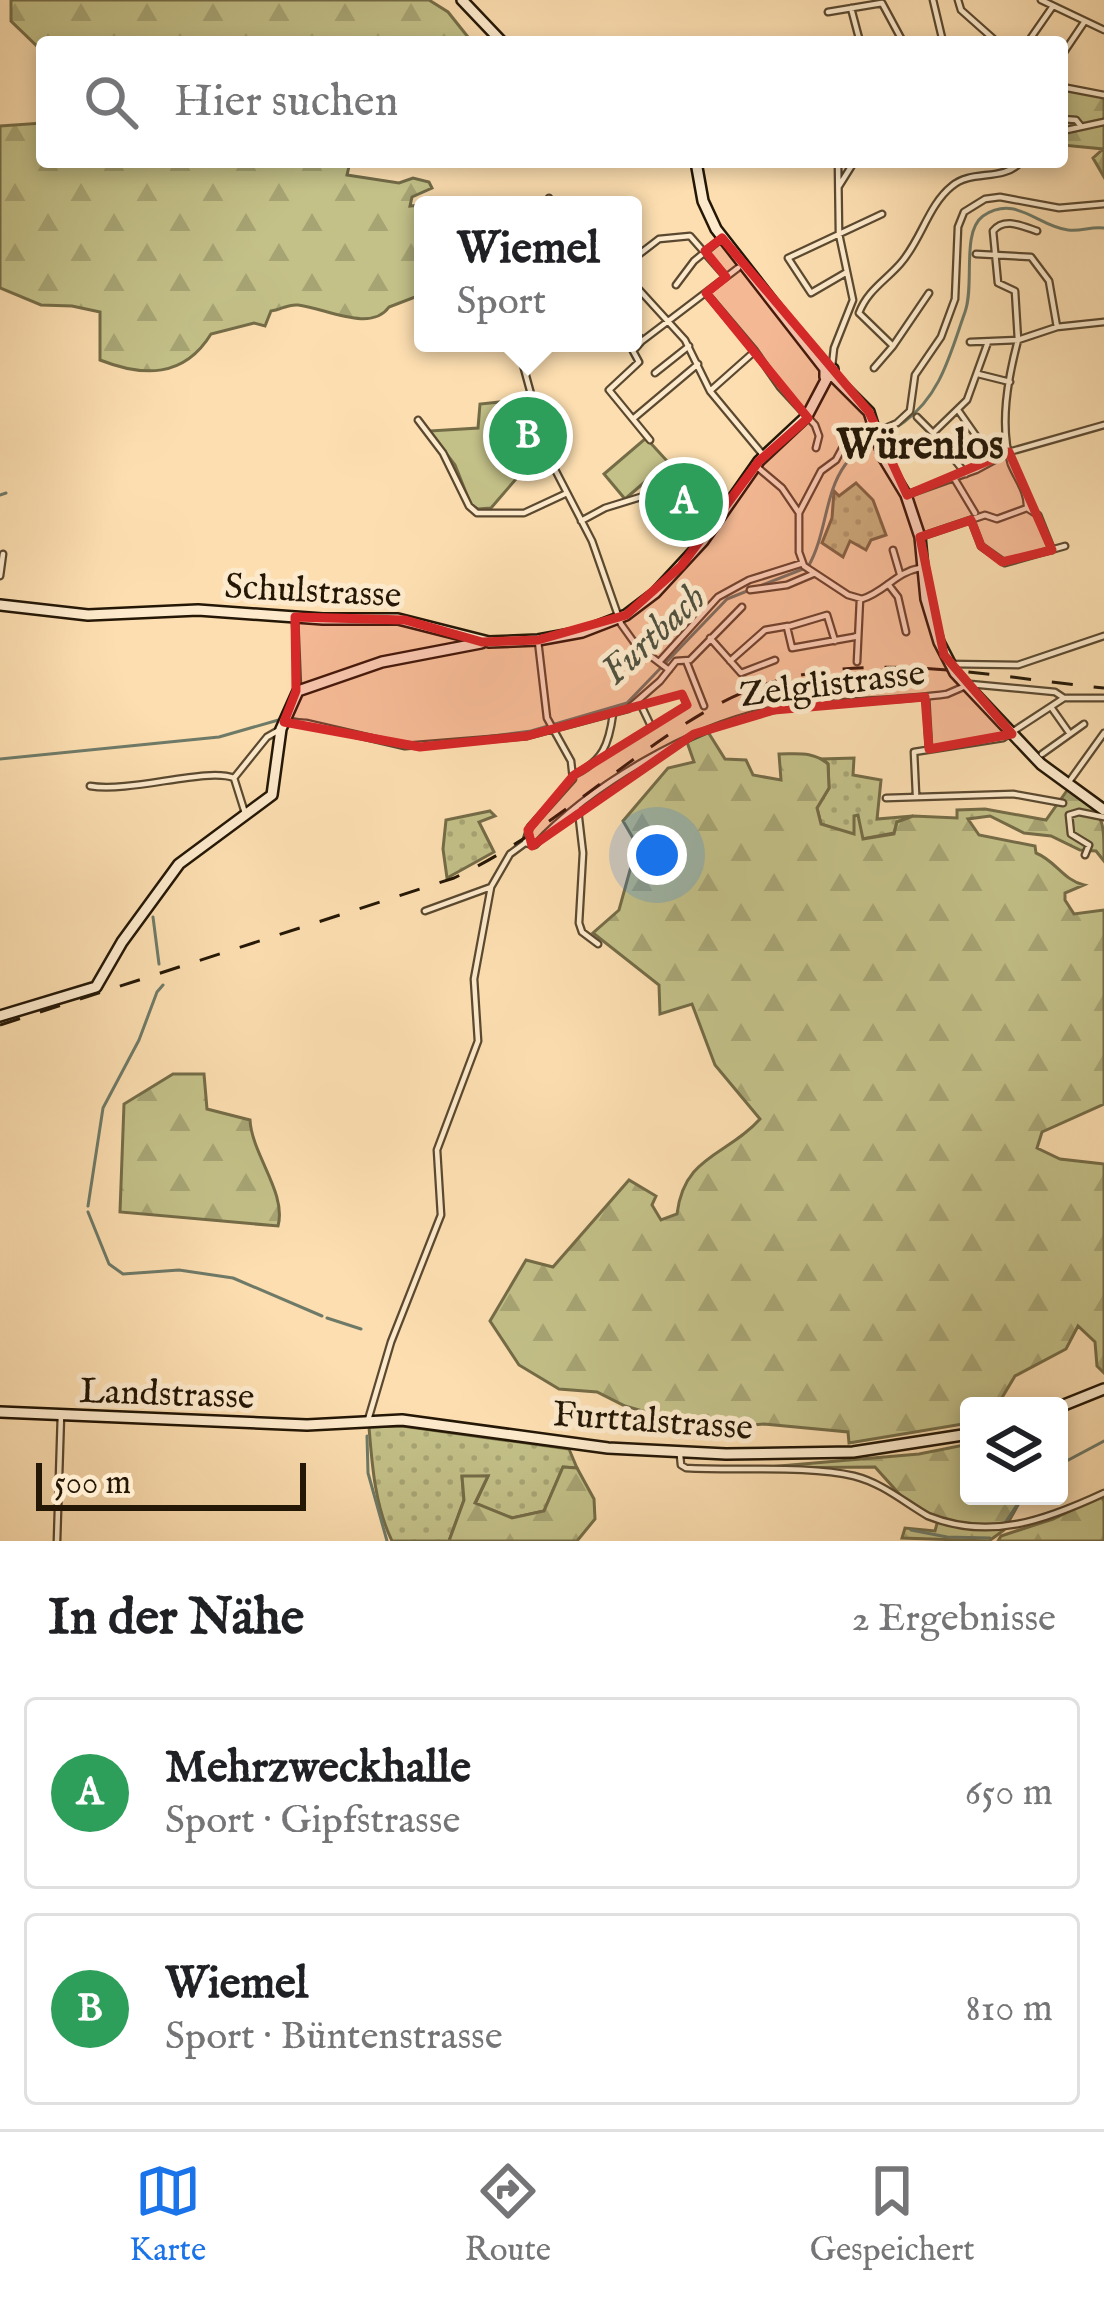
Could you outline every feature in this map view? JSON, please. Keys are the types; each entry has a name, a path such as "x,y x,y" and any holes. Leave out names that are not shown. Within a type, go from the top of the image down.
{"main road":[{"path":"462,0 496,36"},
{"path":"697,168 703,201 722,238 829,372 869,412 883,457 907,495 920,537 920,568 934,628 950,664 966,687 1041,764 1104,814"},
{"name":"Schulstrasse","path":"0,605 110,615 198,610 405,620 482,642 582,632 619,618 655,593 764,456 806,416 829,372"},
{"path":"0,1016 96,987 168,876 196,848 275,791 284,722 298,691 399,658 482,642"},
{"path":"1068,1403 1104,1389"},
{"name":"Landstrasse","path":"0,1412 332,1424"},
{"name":"Furttalstrasse","path":"332,1424 427,1422 680,1457 853,1452 960,1435"}],"street":[{"path":"933,0 944,36"},
{"path":"958,0 970,19 990,36"},
{"path":"1041,0 1104,30"},
{"path":"828,12 884,4 900,36"},
{"path":"1032,36 1053,6"},
{"path":"850,8 858,36"},
{"path":"1068,46 1085,21"},
{"path":"1068,88 1104,95"},
{"path":"1068,119 1079,125"},
{"path":"1068,129 1104,122"},
{"path":"838,168 838,234 855,313 893,346"},
{"path":"839,186 850,168"},
{"path":"829,372 834,348 855,313 903,261 952,186 1013,168"},
{"path":"860,598 807,568 798,548 799,513 821,471 846,446 909,413 916,373 945,327 957,291 958,227 964,212 1000,197 1059,208 1104,204"},
{"path":"847,272 811,293 788,257 882,214"},
{"path":"1027,508 1009,452 1006,411 1018,340 1015,291 998,284 993,232 999,224 1010,223 1036,231"},
{"path":"642,252 662,238 691,236 726,277"},
{"path":"676,285 722,238"},
{"path":"976,254 1031,256 1049,281 1058,327"},
{"path":"642,341 738,268"},
{"path":"642,292 689,346 710,391 764,456"},
{"path":"706,293 806,416 819,436 816,448"},
{"path":"874,368 912,322 928,293"},
{"path":"970,342 1018,340 1058,327 1104,322"},
{"path":"933,433 958,410 988,342"},
{"path":"655,373 689,346"},
{"path":"710,391 755,351"},
{"path":"519,352 546,452 601,562 619,618 636,645 665,666"},
{"path":"634,352 639,362 610,387 650,440"},
{"path":"634,418 698,364"},
{"path":"977,374 1010,382"},
{"path":"958,410 993,461"},
{"path":"917,417 966,474"},
{"path":"418,420 443,452 473,511 524,513 567,494"},
{"path":"907,495 1009,452 1104,425"},
{"path":"756,466 782,488 799,513"},
{"path":"954,478 973,516 981,546 1002,562 1065,546"},
{"path":"581,520 686,483 720,516"},
{"path":"920,537 973,516 999,519 1027,508"},
{"path":"1027,508 1037,514 1052,550"},
{"path":"893,550 900,574"},
{"path":"0,576 3,554"},
{"path":"234,778 284,722 420,747 530,736 613,713 639,701 718,597 807,568"},
{"path":"750,590 761,582 787,585 807,568"},
{"path":"860,598 920,568"},
{"path":"888,584 898,597 906,632"},
{"path":"857,662 860,598"},
{"path":"687,663 742,607"},
{"path":"730,661 765,630 826,615 835,641"},
{"path":"295,617 298,691"},
{"path":"788,626 792,648 857,636"},
{"path":"950,664 1034,662 1104,636"},
{"path":"710,638 744,674 775,660"},
{"path":"368,1420 391,1342 441,1215 437,1150 478,1041 474,979 491,887 510,854 525,843 530,827 574,775 567,751 551,727 538,640"},
{"path":"665,666 680,658 687,663 704,706"},
{"name":"Zelglistrasse","path":"525,843 535,845 578,808 675,746 727,722 778,710 926,697 970,684 1055,692 1064,698 1104,698"},
{"path":"926,697 929,749"},
{"path":"916,794 913,754 1012,734 1064,698"},
{"path":"639,701 651,726"},
{"path":"1051,707 1070,734"},
{"path":"574,775 605,751 613,713"},
{"path":"1042,754 1084,724"},
{"path":"1071,779 1104,733"},
{"path":"90,786 168,783 218,773 234,778"},
{"path":"234,778 245,813"},
{"path":"886,798 1013,794 1063,803"},
{"path":"578,808 583,853 579,923 588,939 598,944"},
{"path":"569,814 577,818"},
{"path":"1085,855 1089,845 1070,832 1069,815 1104,814"},
{"path":"425,910 491,887"},
{"path":"57,1541 61,1414"},
{"path":"680,1457 686,1468 851,1475 877,1484 949,1526 984,1533 1029,1527 1102,1496"}],"highlighted area":[{"path":"722,238 869,412 907,495 1009,452 1052,550 1002,562 981,546 971,520 920,537 944,655 1012,734 929,749 925,697 774,710 694,734 532,846 528,830 574,775 687,705 682,694 527,736 420,747 284,722 296,691 295,617 405,620 482,642 538,640 626,615 681,566 759,461 808,418 706,293 726,277 705,251"}],"green space":[{"path":"11,0 429,0 448,12 467,36 36,36 36,45 11,21"},
{"path":"1068,89 1104,95 1104,177 1093,158 1103,149 1068,146"},
{"path":"36,123 36,168 349,168 347,175 429,182 432,188 412,197 410,206 414,206 414,297 381,315 359,319 287,306 271,311 265,326 254,323 211,334 188,359 162,370 132,369 100,360 100,312 41,305 0,288 0,126"},
{"path":"500,402 502,423 515,422 514,431 529,443 526,449 535,457 491,508 478,509 471,505 455,465 429,431 478,428 480,404"},
{"path":"646,438 668,462 625,499 604,474"},
{"path":"856,483 873,500 886,535 871,540 866,550 850,541 843,557 822,543 832,518 834,491 839,496"},
{"path":"708,732 725,759 746,760 753,775 781,780 779,754 817,757 828,764 829,788 817,808 821,824 854,834 854,816 858,815 863,839 894,834 897,822 913,816 957,818 957,810 985,809 1046,820 1068,789 1100,818 1104,861 1096,851 1080,850 1051,836 1024,833 990,816 968,819 979,835 1035,846 1036,853 1084,885 1065,893 1074,914 1104,910 1104,1104 1042,1132 1037,1148 1060,1159 1104,1164 1104,1373 1097,1366 1095,1342 1078,1326 1066,1349 1015,1376 1002,1397 960,1397 960,1424 849,1443 848,1432 764,1424 705,1429 625,1406 597,1392 559,1389 519,1365 490,1321 526,1260 553,1267 629,1180 656,1196 652,1205 661,1220 677,1214 688,1179 760,1119 715,1065 692,1004 660,1014 659,985 593,933 619,910 637,845 623,821 668,768 694,762 687,742"},
{"path":"854,758 853,775 881,780 877,819 913,816 897,822 894,833 862,839 821,824 817,808 829,788 828,764 823,759"},
{"path":"490,811 495,816 479,822 494,852 447,878 446,820"},
{"path":"173,1074 204,1074 207,1109 250,1120 278,1200 278,1226 120,1212 124,1104"},
{"path":"402,1426 569,1449 577,1468 563,1467 544,1511 512,1518 475,1504 488,1476 462,1477 464,1500 449,1541 392,1541 378,1500 369,1427"},
{"path":"960,1446 960,1505 1018,1505 1004,1530 989,1541 902,1538 905,1528 935,1531 938,1520 902,1497 875,1467 757,1468 919,1454"},
{"path":"563,1467 577,1468 594,1499 595,1519 577,1541 449,1541 464,1500 462,1476 488,1476 475,1503 512,1518 544,1511"},
{"path":"1101,1496 1104,1541 998,1541 1001,1536"}],"waterway":[{"name":"Furtbach","path":"469,739 531,731 627,703 727,599 808,567 845,465 865,445 917,411 943,373 968,301 972,234 983,216 1006,208 1068,230 1104,228"},
{"path":"0,495 6,493"},
{"name":"Furtbach","path":"292,718 423,743"},
{"name":"Furtbach","path":"0,759 219,737 282,719"},
{"path":"153,917 159,964"},
{"path":"88,1206 103,1108 163,985"},
{"path":"88,1212 109,1264 123,1274 179,1270 233,1278 322,1316"},
{"path":"327,1318 361,1329"},
{"path":"367,1436 368,1473 387,1541"},
{"path":"1068,1460 1104,1441"},
{"path":"1001,1529 1017,1505"},
{"path":"911,1530 990,1538"}],"railway":[{"path":"0,1025 454,878 520,841 676,730 754,688 802,675 902,667 1104,688"}],"place":[{"name":"Wiemel","path":"528,436"},
{"name":"Mehrzweckhalle","path":"684,502"}],"district":[{"name":"Würenlos","path":"920,443"}]}
